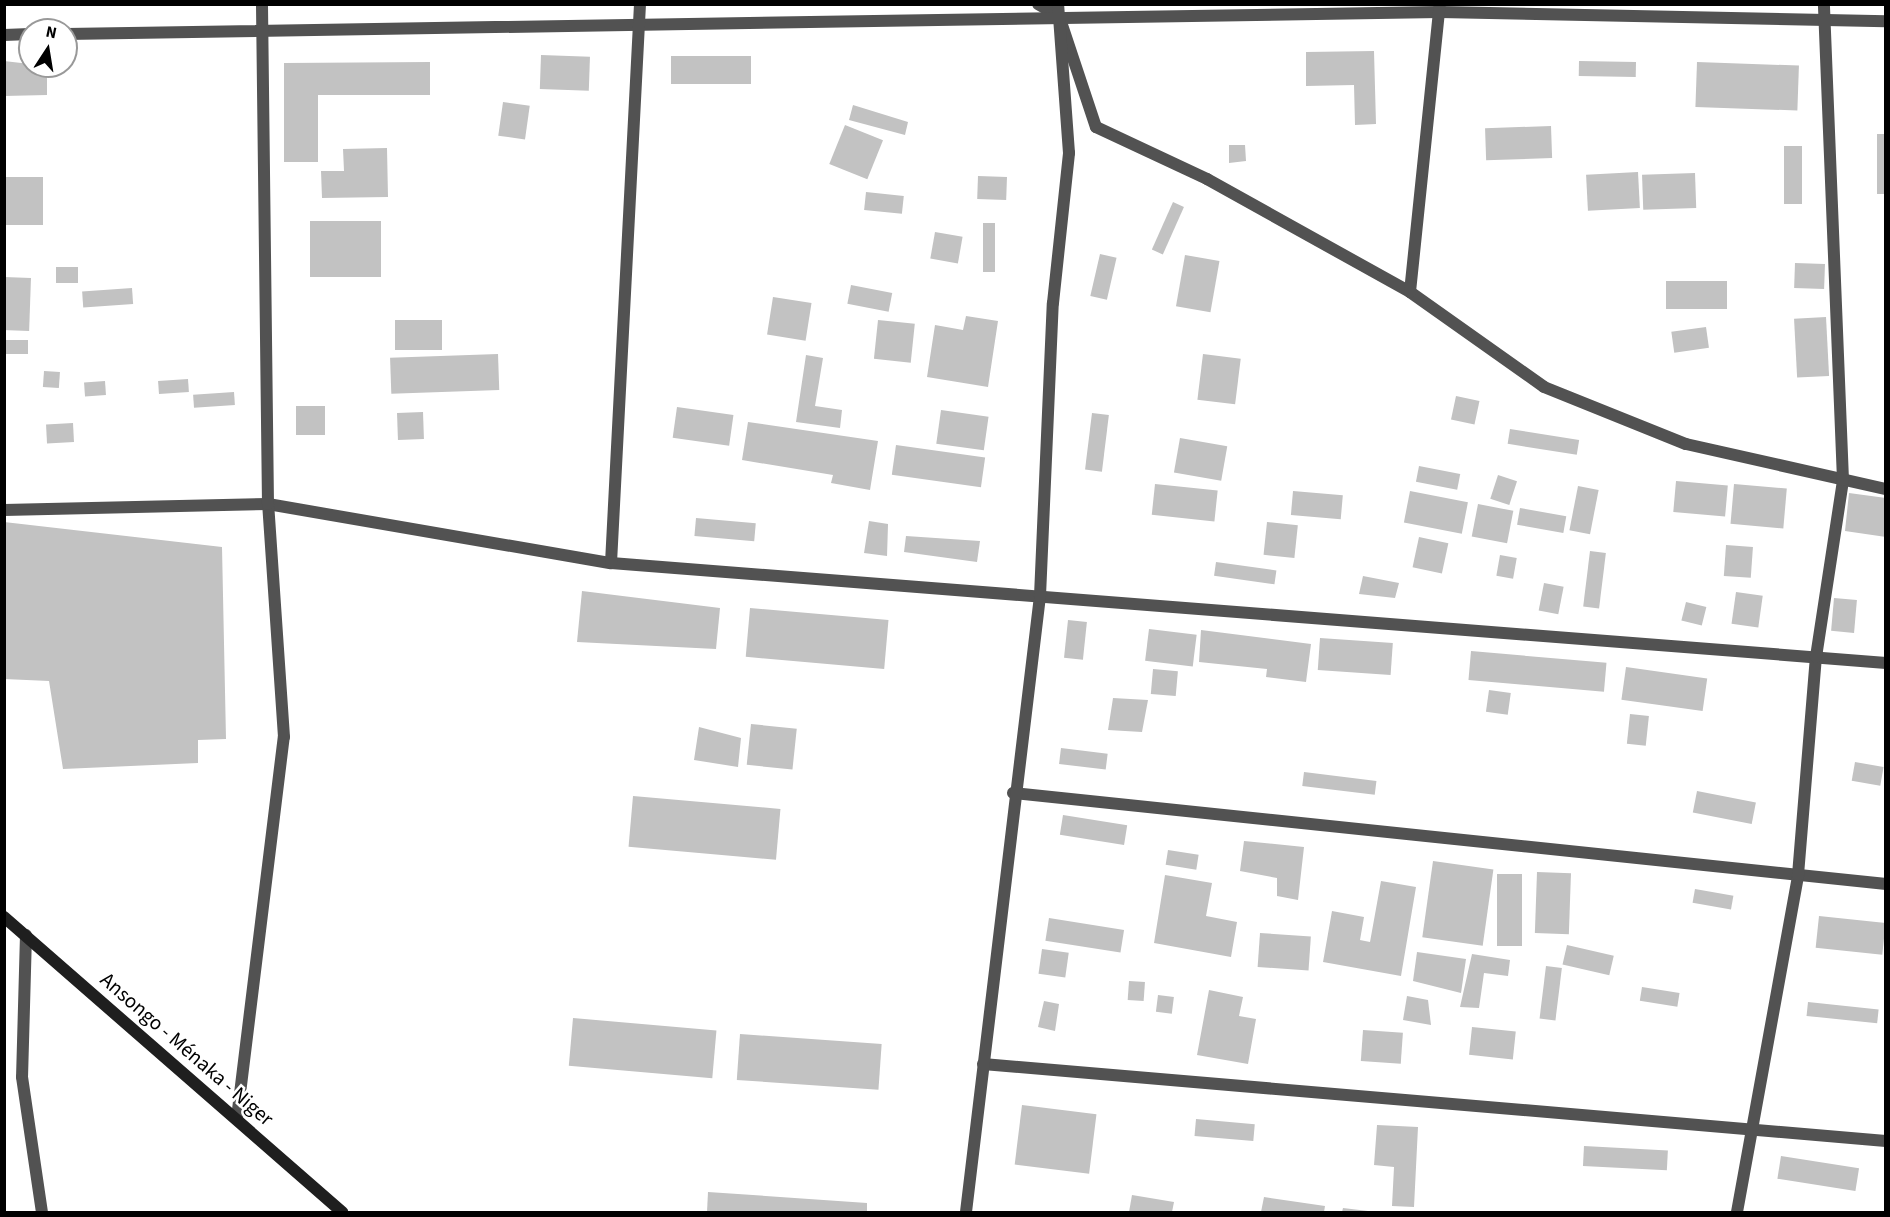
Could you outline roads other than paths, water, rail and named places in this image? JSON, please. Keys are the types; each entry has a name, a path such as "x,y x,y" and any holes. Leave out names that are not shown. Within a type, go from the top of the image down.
{"main road":[{"name":"Ansongo - Ménaka - Niger","path":"4,917 342,1212"}],"street":[{"path":"237,1118 284,737 268,504 262,4"},
{"path":"611,563 640,4"},
{"path":"1038,4 1058,10"},
{"path":"1737,1212 1755,1126 1798,875 1816,657 1844,480 1824,4"},
{"path":"78,34 640,29 1058,10 1440,8 1886,21"},
{"path":"1410,292 1440,8"},
{"path":"1058,10 1095,127 1207,179 1410,292 1544,387 1686,444 1886,489"},
{"path":"966,1212 1013,793 1040,596 1053,303 1069,153 1058,10"},
{"path":"4,510 268,504 611,563 1886,663"},
{"path":"1013,793 1886,884"},
{"path":"26,935 22,1077 42,1212"},
{"path":"983,1064 1755,1126 1886,1141"}]}
